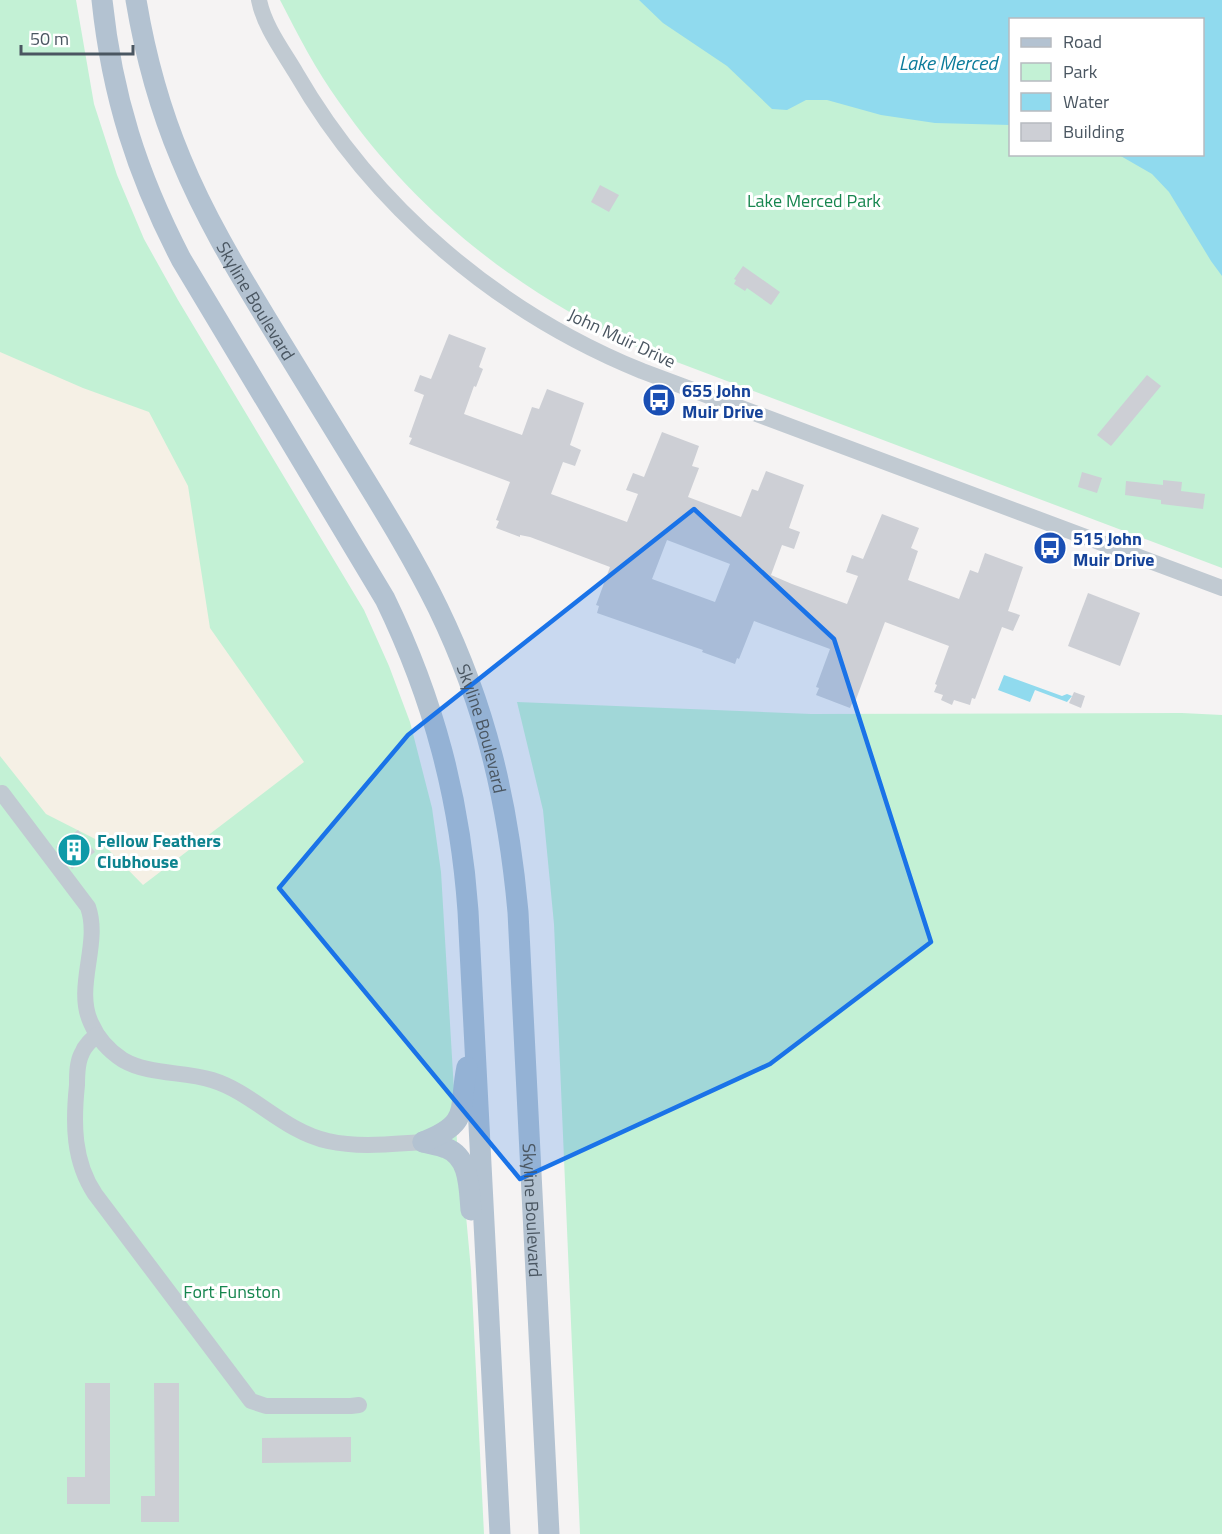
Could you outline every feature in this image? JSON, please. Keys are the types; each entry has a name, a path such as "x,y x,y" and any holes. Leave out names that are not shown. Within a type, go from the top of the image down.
{"main road":[{"path":"102,0 117,98 140,167 166,229 187,269 370,572 399,627 423,686 441,744 461,836 467,890 500,1534"},
{"name":"Skyline Boulevard","path":"136,0 147,55 165,117 198,199 234,266 423,578 465,670 495,763 509,830 518,912 549,1534"},
{"path":"147,55 148,0"},
{"path":"423,1142 453,1127 459,1118 465,1075 475,1034"},
{"path":"423,1142 448,1148 462,1160 466,1171 489,1306"}],"street":[{"name":"John Muir Drive","path":"257,3 315,104 346,148 378,186 440,247 483,282 530,314 580,343 651,375 1222,588"},
{"path":"2,793 88,907 92,928 85,994 86,1009 97,1035 105,1046 138,1067 198,1076 214,1081 241,1094 299,1131 314,1137 336,1143 362,1145 423,1142"},
{"path":"97,1035 87,1044 80,1057 75,1115 78,1155 84,1174 95,1194 251,1401 266,1406 359,1405"}],"highlighted area":[{"path":"694,509 834,639 931,942 770,1064 520,1179 279,888 408,735"}],"green space":[{"name":"Fort Funston","path":"0,0 76,0 94,104 117,175 144,239 178,300 364,610 389,666 410,722 432,808 441,872 459,1175 463,1183 471,1270 484,1534 0,1534"},
{"name":"Lake Merced Park","path":"280,0 1222,0 1222,568 637,347 550,301 472,245 401,179 369,142 331,90"},
{"path":"517,702 811,714 1182,713 1222,715 1222,1534 580,1534 554,924 543,810"}],"sand":[{"path":"0,352 83,388 149,412 188,486 210,628 304,762 143,885 101,842 46,814 0,756"}],"water":[{"name":"Lake Merced","path":"639,0 1222,0 1222,276 1169,192 1152,174 1121,156 1204,156 1204,18 1009,18 1009,125 935,123 881,115 827,100 806,100 787,110 772,109 727,66 663,23"},
{"path":"1004,675 1062,696 1067,694 1072,696 1067,702 1035,690 1030,702 998,690"}],"building":[{"path":"600,185 619,195 609,212 591,202"},
{"path":"743,266 780,292 771,305 747,288 745,291 734,284 736,280 734,279"},
{"path":"449,334 486,348 479,367 483,369 464,414 522,435 532,407 539,409 547,389 584,403 570,445 581,450 575,466 563,462 551,494 627,522 638,494 626,490 633,473 644,477 662,432 699,446 692,466 699,468 688,497 741,517 752,489 758,491 766,471 804,485 789,528 800,532 794,549 782,545 771,575 847,604 858,576 846,572 852,555 863,559 882,514 919,528 911,548 918,551 908,580 959,599 970,570 978,573 985,553 1023,567 1008,611 1020,615 1013,631 1002,627 975,699 972,698 970,705 954,700 952,705 941,700 943,695 934,692 949,646 885,622 855,702 853,701 850,708 816,695 819,688 816,687 830,649 754,621 735,664 702,652 703,650 597,613 599,606 596,605 610,567 530,537 520,535 520,537 496,528 499,521 496,520 510,482 409,444 412,438 409,437 424,395 414,391 420,375 431,379","holes":["667,540 730,564 715,602 652,579"]},
{"path":"1147,375 1161,386 1111,446 1097,435"},
{"path":"1082,472 1102,478 1097,493 1078,487"},
{"path":"1163,480 1182,482 1181,491 1205,494 1203,509 1161,504 1161,500 1125,495 1126,481 1163,485"},
{"path":"1088,593 1140,613 1120,666 1068,646"},
{"path":"1074,692 1085,696 1081,708 1069,703"},
{"name":"Fellow Feathers Clubhouse","path":"78,830 95,852 72,869 56,847"},
{"path":"85,1383 110,1383 110,1504 67,1504 67,1477 85,1477"},
{"path":"154,1383 179,1383 179,1522 141,1522 141,1496 155,1496"},
{"path":"351,1437 351,1462 262,1463 262,1438"}],"place":[{"name":"655 John Muir Drive","path":"659,400"},
{"name":"515 John Muir Drive","path":"1050,548"},
{"name":"Fellow Feathers Clubhouse","path":"74,850"}]}
